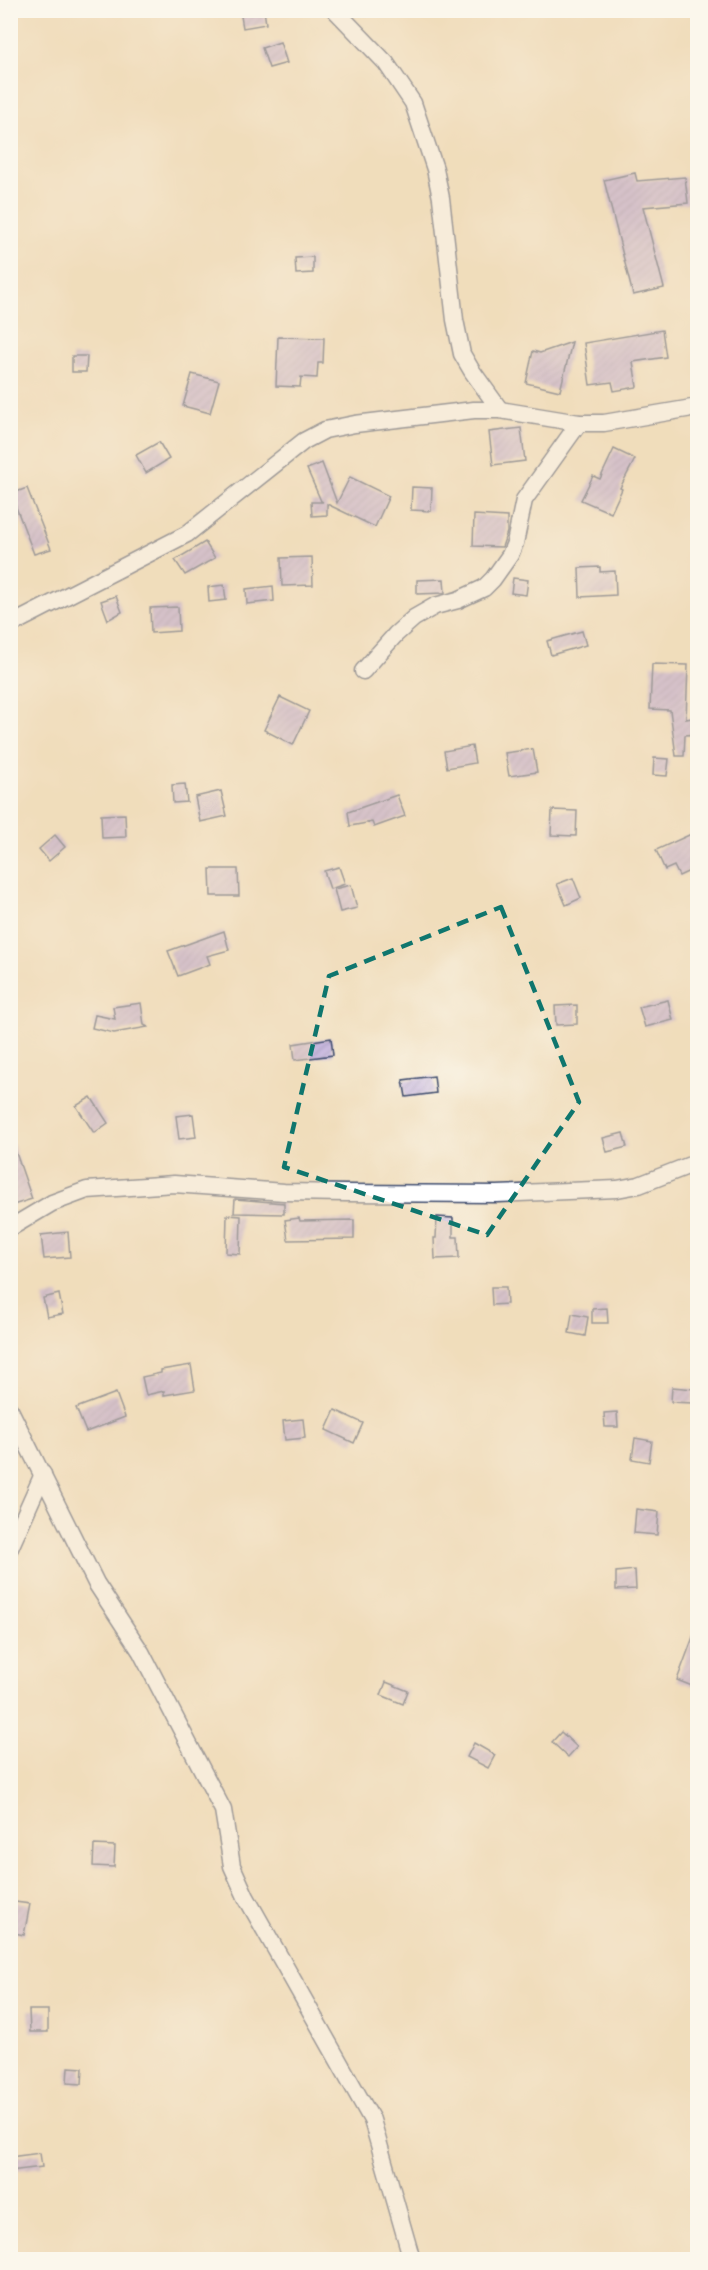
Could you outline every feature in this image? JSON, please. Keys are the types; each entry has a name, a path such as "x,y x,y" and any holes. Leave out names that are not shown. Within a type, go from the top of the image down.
{"street":[{"path":"335,10 386,63 413,104 435,170 441,198 455,320 462,354 500,410"},
{"path":"10,625 187,534 304,441 325,430 355,424 474,410 500,410 579,423 604,423 698,407"},
{"path":"363,671 396,634 414,618 435,606 458,600 484,588 493,579 510,555 515,543 524,500 579,423"},
{"path":"10,1227 52,1203 87,1190 174,1184 284,1192 357,1193 497,1194 617,1189 639,1185 698,1162"},
{"path":"10,1410 96,1583 141,1652 224,1810 232,1866 246,1897 372,2120 412,2259"},
{"path":"10,1548 43,1474"}],"highlighted area":[{"path":"501,907 579,1102 487,1235 284,1167 329,976"}],"building":[{"path":"240,10 264,10 266,24 243,28"},
{"path":"280,42 287,63 269,68 262,48"},
{"path":"635,173 637,181 685,177 688,203 643,207 664,288 633,295 604,180"},
{"path":"313,257 313,273 296,274 295,258"},
{"path":"662,330 666,357 633,362 637,387 614,391 612,382 590,385 584,343"},
{"path":"278,337 324,338 323,363 318,363 317,378 301,377 300,387 276,386"},
{"path":"572,342 560,391 526,383 533,351 540,353"},
{"path":"72,356 87,356 86,372 72,372"},
{"path":"192,374 219,381 210,413 183,406"},
{"path":"521,428 525,461 493,465 489,432"},
{"path":"159,442 169,459 146,473 136,455"},
{"path":"614,449 635,459 620,488 622,489 611,513 581,500 593,476 600,479"},
{"path":"322,463 337,503 350,477 389,496 375,527 327,504 327,515 312,516 311,502 323,502 307,469"},
{"path":"412,487 432,488 431,511 411,510"},
{"path":"27,488 51,549 34,554 11,494"},
{"path":"474,515 507,517 507,532 502,547 473,546"},
{"path":"205,542 215,558 185,575 175,560"},
{"path":"312,557 313,585 282,586 281,558"},
{"path":"600,567 600,572 615,571 616,595 580,597 579,568"},
{"path":"513,578 528,580 526,595 511,593"},
{"path":"444,579 445,593 417,594 417,580"},
{"path":"224,585 226,600 209,602 208,587"},
{"path":"273,586 274,601 247,604 246,589"},
{"path":"116,596 122,612 108,620 101,601"},
{"path":"178,607 179,631 151,633 150,608"},
{"path":"582,631 586,645 551,655 547,641"},
{"path":"652,664 688,665 686,719 698,717 698,734 685,735 684,756 676,756 670,710 650,709"},
{"path":"280,697 309,711 293,745 264,730"},
{"path":"472,746 475,763 447,768 444,751"},
{"path":"533,749 537,772 509,776 505,753"},
{"path":"654,758 669,759 667,776 653,775"},
{"path":"185,784 187,802 173,803 172,785"},
{"path":"221,791 227,816 200,822 195,797"},
{"path":"397,795 405,816 374,827 372,822 350,826 348,812"},
{"path":"552,810 577,811 576,836 551,835"},
{"path":"125,814 126,837 102,838 101,815"},
{"path":"698,831 698,867 679,876 674,866 665,870 656,850"},
{"path":"55,835 65,847 49,861 39,849"},
{"path":"339,867 345,884 330,889 324,871"},
{"path":"210,869 238,869 239,896 211,896"},
{"path":"573,878 581,898 566,905 557,884"},
{"path":"351,885 357,908 340,912 334,889"},
{"path":"224,931 229,950 207,956 210,964 178,976 168,951"},
{"path":"668,1000 673,1020 645,1027 639,1007"},
{"path":"141,1003 144,1025 148,1027 114,1033 92,1028 95,1015 115,1019 113,1007"},
{"path":"577,1005 577,1024 556,1025 555,1006"},
{"path":"331,1038 333,1055 295,1060 293,1044"},
{"path":"434,1076 436,1093 406,1097 403,1080"},
{"path":"91,1097 108,1123 94,1133 76,1106"},
{"path":"193,1114 196,1137 179,1139 176,1116"},
{"path":"623,1133 627,1147 607,1152 603,1138"},
{"path":"13,1144 32,1199 10,1206 10,1145"},
{"path":"235,1199 284,1203 284,1214 234,1213"},
{"path":"227,1215 241,1216 240,1254 226,1253"},
{"path":"437,1217 453,1218 453,1237 458,1237 459,1258 435,1259 434,1238 436,1238"},
{"path":"299,1218 300,1221 354,1220 354,1239 288,1240 285,1220"},
{"path":"68,1232 70,1257 44,1259 41,1235"},
{"path":"491,1287 506,1287 507,1304 492,1305"},
{"path":"59,1294 63,1314 47,1317 43,1298"},
{"path":"607,1308 608,1323 592,1323 592,1309"},
{"path":"572,1314 588,1317 585,1336 569,1333"},
{"path":"191,1365 195,1390 164,1395 164,1391 146,1395 142,1377 161,1373 161,1370"},
{"path":"672,1387 694,1389 693,1403 671,1402"},
{"path":"116,1393 125,1417 86,1432 76,1408"},
{"path":"335,1410 363,1423 354,1443 326,1430"},
{"path":"617,1412 618,1427 605,1427 604,1413"},
{"path":"303,1419 305,1438 285,1440 283,1421"},
{"path":"635,1438 652,1441 649,1462 632,1459"},
{"path":"636,1509 659,1512 657,1535 634,1533"},
{"path":"635,1570 636,1589 616,1590 616,1572"},
{"path":"696,1629 698,1629 698,1669 692,1686 677,1680"},
{"path":"386,1682 408,1691 403,1704 381,1695"},
{"path":"561,1732 577,1747 568,1757 552,1742"},
{"path":"474,1743 495,1755 488,1768 467,1757"},
{"path":"94,1845 115,1846 114,1867 93,1866"},
{"path":"15,1902 30,1904 24,1935 10,1932 10,1912 13,1912"},
{"path":"29,2010 48,2010 48,2032 30,2032"},
{"path":"68,2067 83,2068 82,2084 67,2083"},
{"path":"40,2153 42,2167 10,2171 10,2157"}]}
